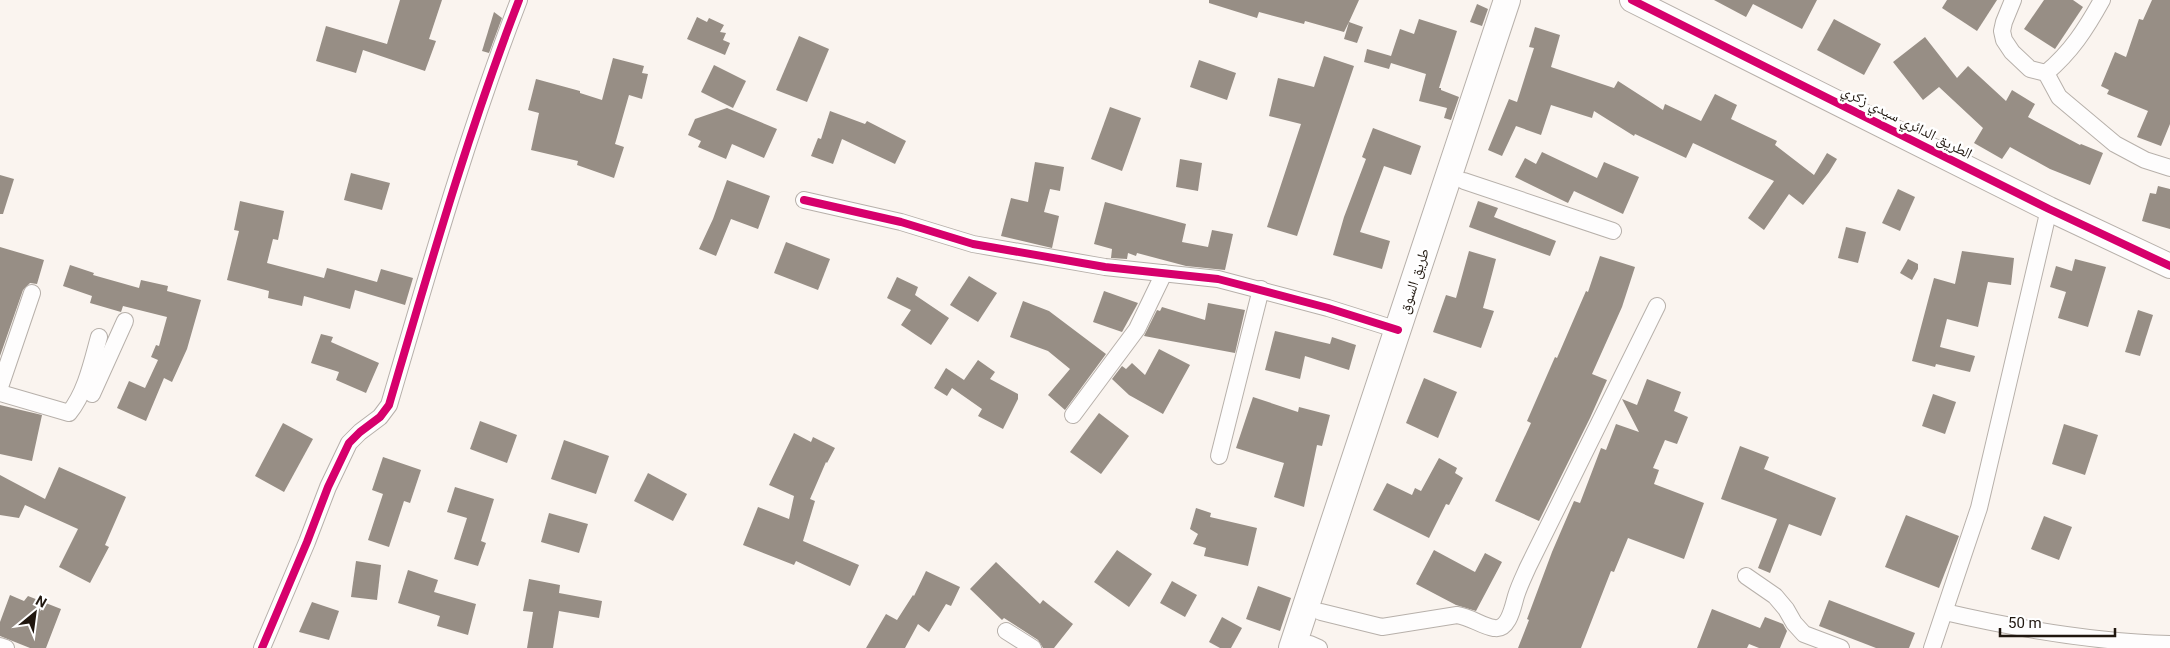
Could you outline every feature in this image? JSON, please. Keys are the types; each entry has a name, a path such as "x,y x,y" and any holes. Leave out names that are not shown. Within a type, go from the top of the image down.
{"main road":[{"name":"طريق السوق","path":"1307,647 1398,330 1507,0"},
{"name":"طريق السوق","path":"1307,647 1321,612 1524,0"}],"street":[{"path":"262,648 328,487 349,443 380,417 389,405 421,296 498,55 519,0"},
{"name":"الطريق الدائري سيدي زكري","path":"1632,0 2049,208 2170,266"},
{"path":"2013,0 2002,31 2004,40 2012,52 2030,69 2046,73 2059,97 2115,144 2145,160 2170,168"},
{"path":"2046,73 2064,57 2084,32 2102,0"},
{"path":"1464,181 1613,231"},
{"path":"804,200 901,222 974,244 1105,267 1218,279 1398,330"},
{"path":"1932,648 1980,508 2049,208"},
{"path":"1073,415 1137,329 1164,273"},
{"path":"1219,456 1261,290"},
{"path":"0,387 32,293"},
{"path":"1321,612 1382,627 1457,616 1467,617 1494,628 1500,628 1504,625 1512,612 1528,567 1657,306"},
{"path":"0,392 79,415 85,408 125,321"},
{"path":"69,413 74,407 90,371 99,337"},
{"path":"1746,576 1775,596 1804,634 1841,648"},
{"path":"1945,612 2045,632 2149,644 2170,644"},
{"path":"1006,630 1033,648"},
{"path":"0,646 6,648"}],"building":[{"path":"400,0 442,0 429,39 436,41 425,71 363,50 356,73 316,61 326,26 387,44"},
{"path":"1209,0 1359,0 1344,32 1305,21 1304,24 1259,12 1257,18 1209,3"},
{"path":"1714,0 1817,0 1802,29 1753,4 1746,17"},
{"path":"1947,0 1997,0 1977,31 1942,8"},
{"path":"2044,0 2073,0 2083,7 2055,49 2024,29"},
{"path":"2152,0 2170,0 2170,124 2161,146 2137,137 2148,111 2107,94 2109,90 2101,86 2115,52 2126,57 2139,19 2143,20"},
{"path":"1477,4 1488,9 1482,26 1470,22"},
{"path":"494,12 502,18 489,53 482,51"},
{"path":"697,17 707,22 709,18 724,25 720,32 726,33 723,40 730,43 725,55 687,39"},
{"path":"1419,19 1457,31 1439,88 1459,97 1451,120 1444,118 1447,108 1419,101 1426,74 1391,63 1389,69 1364,62 1367,49 1391,56 1400,29 1414,34"},
{"path":"1834,19 1881,44 1864,75 1817,50"},
{"path":"1349,22 1363,27 1357,43 1344,39"},
{"path":"1535,27 1560,35 1551,67 1614,88 1618,81 1663,110 1665,104 1701,121 1715,94 1737,105 1731,119 1777,141 1775,145 1814,175 1827,153 1837,159 1803,205 1789,194 1764,230 1748,218 1774,181 1693,143 1686,158 1635,134 1634,136 1594,111 1592,118 1551,105 1541,135 1516,126 1502,156 1488,150 1509,99 1517,102 1534,48 1529,47"},
{"path":"799,36 829,49 807,102 776,90"},
{"path":"1925,37 1957,78 1968,66 2006,101 2012,90 2035,104 2028,117 2080,145 2103,153 2090,185 2050,169 2010,147 2002,159 1974,143 1983,128 1939,87 1923,100 1893,62"},
{"path":"1324,56 1354,66 1297,236 1267,227 1301,124 1269,116 1278,78 1314,87"},
{"path":"613,58 644,66 642,73 648,74 642,99 629,95 615,144 624,147 614,178 577,165 578,161 531,150 539,113 528,110 536,79 580,91 580,93 602,100"},
{"path":"1199,60 1236,73 1227,100 1190,87"},
{"path":"714,65 746,81 733,108 701,92"},
{"path":"1110,107 1141,118 1122,171 1091,159"},
{"path":"727,108 777,129 764,158 732,144 726,159 698,147 701,141 688,135 695,119"},
{"path":"830,111 865,124 867,121 906,141 895,164 842,139 833,164 811,156 818,138 821,139"},
{"path":"1373,128 1421,146 1411,175 1384,166 1360,232 1390,241 1382,269 1333,255 1344,217 1366,159 1362,157"},
{"path":"1542,152 1597,178 1604,162 1639,177 1623,214 1574,191 1568,203 1515,177 1525,158 1536,164"},
{"path":"1180,159 1202,163 1198,191 1176,187"},
{"path":"1035,162 1064,167 1060,191 1050,189 1044,212 1059,216 1052,248 1001,236 1011,198 1028,202"},
{"path":"351,173 390,183 382,210 344,200"},
{"path":"0,175 14,179 3,214 0,214"},
{"path":"727,180 770,196 758,229 731,219 716,256 699,249 713,219"},
{"path":"2158,186 2170,189 2170,229 2142,221 2150,193 2156,194"},
{"path":"1898,189 1915,197 1900,231 1882,223"},
{"path":"240,201 284,211 278,240 273,239 267,263 324,278 327,268 377,282 381,269 413,278 405,305 355,290 350,309 304,296 302,306 268,298 269,291 227,280 239,231 234,230"},
{"path":"1478,201 1498,208 1494,217 1556,241 1550,256 1469,227"},
{"path":"1105,202 1186,224 1182,242 1208,247 1212,230 1233,234 1225,270 1186,266 1137,253 1136,256 1128,253 1127,259 1111,258 1112,249 1094,244"},
{"path":"1846,227 1866,232 1858,263 1838,258"},
{"path":"786,242 830,259 818,290 774,273"},
{"path":"0,247 44,260 37,284 30,283 23,290 0,356"},
{"path":"1469,251 1496,259 1483,308 1494,311 1481,348 1433,332 1446,295 1456,298"},
{"path":"1962,251 2014,258 2011,285 1988,282 1978,327 1947,319 1940,347 1975,356 1970,372 1936,364 1935,367 1912,361 1934,278 1955,284"},
{"path":"1600,256 1635,267 1622,307 1592,374 1607,380 1539,521 1495,501 1531,423 1527,421 1555,357 1557,358 1586,291 1588,292"},
{"path":"1908,259 1918,264 1918,269 1912,280 1900,273"},
{"path":"2075,259 2106,267 2088,327 2058,318 2066,292 2050,287 2056,266 2072,271"},
{"path":"70,265 94,273 93,275 139,288 141,280 168,286 167,291 201,300 187,349 172,382 164,378 146,421 117,408 129,381 145,388 158,360 151,357 156,345 159,346 167,317 123,306 121,312 90,303 92,296 63,286"},
{"path":"969,276 997,293 978,322 950,305"},
{"path":"897,277 918,287 915,295 949,318 931,345 901,325 911,310 887,298"},
{"path":"1104,291 1138,303 1122,332 1093,322"},
{"path":"1023,301 1049,311 1106,354 1065,410 1048,395 1070,369 1048,351 1010,337"},
{"path":"1208,303 1245,310 1235,353 1144,336 1157,310 1160,311 1162,307 1205,320"},
{"path":"2138,310 2153,315 2140,356 2125,352"},
{"path":"1275,331 1330,344 1332,337 1356,345 1349,370 1305,356 1300,379 1265,370"},
{"path":"321,334 333,337 331,342 379,363 366,393 336,380 339,372 311,363"},
{"path":"1159,349 1190,365 1163,414 1129,395 1112,379 1122,366 1126,369 1132,363 1145,375"},
{"path":"978,360 995,372 990,379 1018,394 1018,399 1003,429 978,416 982,409 952,388 947,396 934,388 946,368 964,380"},
{"path":"1424,378 1457,392 1438,438 1406,423"},
{"path":"1647,379 1681,392 1674,411 1688,417 1677,444 1665,440 1653,468 1659,470 1654,484 1704,503 1684,559 1628,538 1614,572 1611,571 1581,648 1518,648 1552,552 1574,501 1580,503 1601,448 1606,450 1616,424 1639,432 1622,399 1637,405"},
{"path":"1933,394 1956,402 1945,434 1922,426"},
{"path":"1253,397 1298,412 1299,407 1330,415 1322,446 1317,445 1304,507 1274,497 1284,463 1236,448"},
{"path":"0,405 42,415 32,461 0,454"},
{"path":"1099,413 1129,436 1101,474 1070,452"},
{"path":"480,421 517,435 507,463 470,449"},
{"path":"283,423 313,439 284,492 255,476"},
{"path":"2064,424 2098,435 2085,475 2052,464"},
{"path":"794,433 811,442 813,437 835,448 826,462 810,499 815,501 803,541 859,565 850,586 796,561 794,565 743,545 758,507 789,519 794,496 769,485"},
{"path":"564,440 609,456 596,494 551,479"},
{"path":"1740,446 1769,457 1764,469 1836,498 1821,536 1789,524 1770,573 1758,568 1777,519 1721,499"},
{"path":"383,457 421,470 410,503 404,501 389,547 368,540 383,494 372,490"},
{"path":"1439,458 1457,468 1455,473 1463,478 1449,505 1446,504 1429,538 1373,510 1387,483 1412,495 1415,488 1421,491"},
{"path":"59,467 126,497 105,545 109,547 90,583 59,567 78,529 25,505 19,518 0,515 0,475 45,499"},
{"path":"648,473 687,494 673,521 634,501"},
{"path":"455,487 494,499 481,541 486,543 478,566 454,559 467,518 447,512"},
{"path":"1196,508 1211,513 1210,517 1257,528 1248,566 1204,556 1206,548 1193,544 1198,534 1190,529"},
{"path":"549,513 588,524 579,553 541,542"},
{"path":"1906,515 1959,536 1939,588 1885,567"},
{"path":"2044,516 2072,527 2059,560 2031,549"},
{"path":"1117,550 1152,574 1129,607 1094,582"},
{"path":"1434,550 1475,572 1485,553 1502,562 1476,611 1456,605 1416,584"},
{"path":"356,561 381,565 377,600 351,597"},
{"path":"996,562 1040,604 1043,600 1073,624 1054,648 1043,648 1038,640 1004,618 1002,620 970,589"},
{"path":"408,570 438,580 434,592 476,604 468,635 437,626 440,616 398,603"},
{"path":"926,571 960,587 951,606 946,604 929,632 918,624 905,648 866,648 886,614 897,620 914,596"},
{"path":"529,579 560,585 559,593 602,601 599,618 559,611 553,648 527,648 533,612 523,611"},
{"path":"1172,581 1197,595 1185,617 1160,603"},
{"path":"1258,586 1291,598 1280,631 1246,619"},
{"path":"10,595 24,601 28,596 61,609 46,648 30,648 0,636 0,622"},
{"path":"1829,600 1915,633 1909,648 1876,648 1819,626"},
{"path":"312,602 339,611 329,640 299,632"},
{"path":"1712,609 1760,628 1765,617 1783,624 1787,631 1780,648 1759,648 1749,644 1747,648 1697,648"},
{"path":"1222,617 1242,628 1231,648 1220,648 1209,642"}],"cycle path":[{"path":"262,648 328,487 349,443 380,417 389,405 466,150 519,0"},
{"path":"1632,0 2049,209 2170,266"},
{"path":"804,200 901,222 973,244 1105,267 1218,279 1328,308 1398,330"}]}
